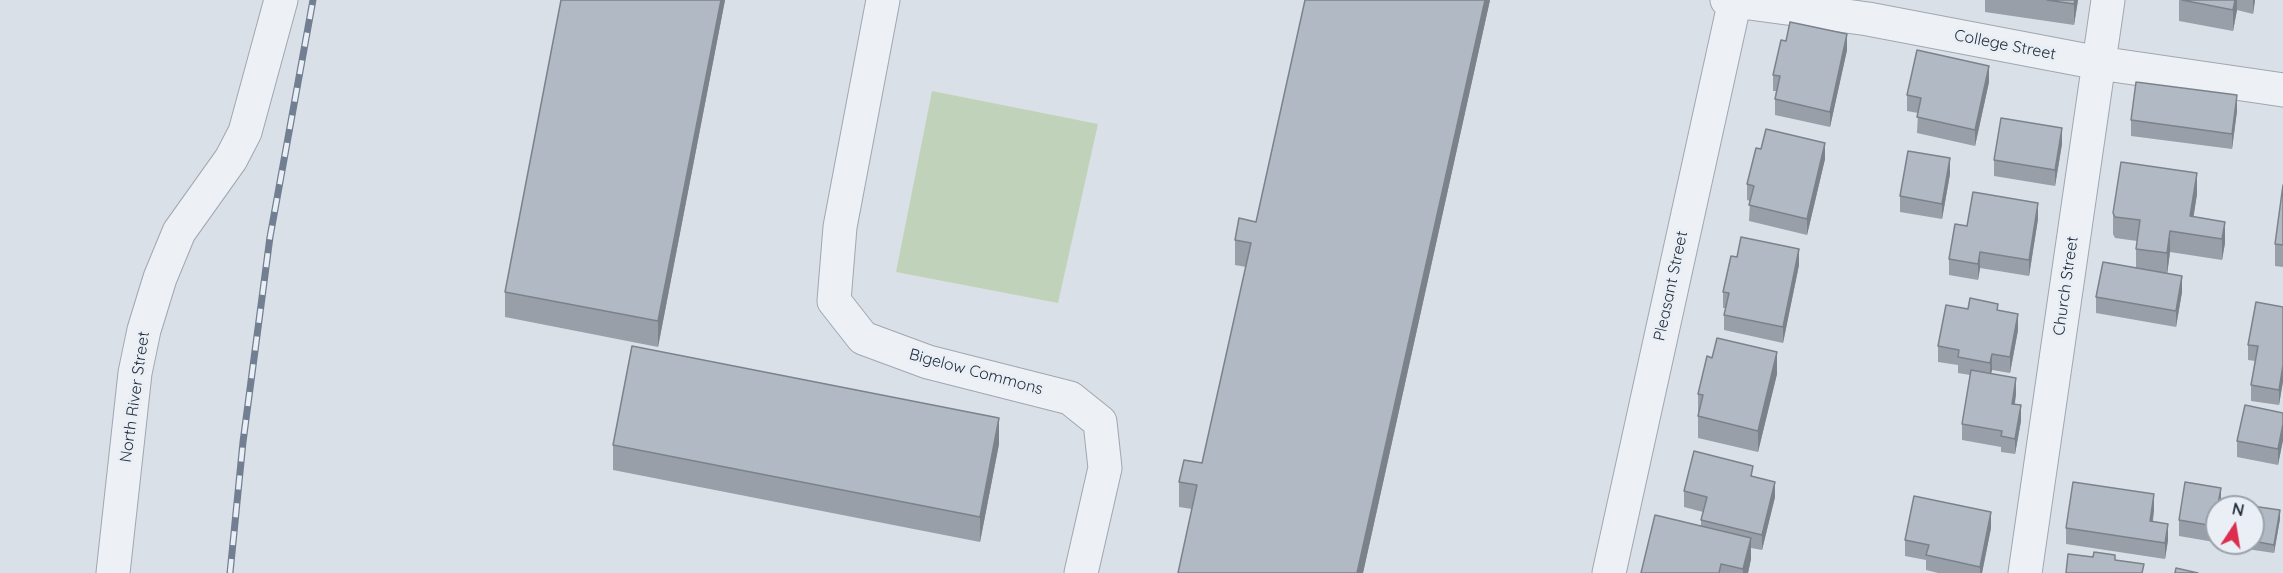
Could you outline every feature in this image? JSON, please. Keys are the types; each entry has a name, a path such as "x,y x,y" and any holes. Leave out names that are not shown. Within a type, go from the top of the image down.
{"street":[{"name":"North River Street","path":"113,573 135,373 144,330 160,278 179,232 231,159 245,132 281,0"},
{"name":"Bigelow Commons","path":"883,0 840,227 834,301 863,338 928,362 1070,398 1100,422 1105,468 1082,573"},
{"name":"College Street","path":"1732,0 1868,19 2099,63 2283,90"},
{"name":"Pleasant Street","path":"1609,573 1732,0"},
{"name":"Church Street","path":"2025,573 2108,0"}],"green space":[{"path":"932,91 1098,124 1058,303 896,272"}],"building":[{"path":"561,0 721,0 658,321 505,292"},
{"path":"1305,0 1485,0 1357,573 1178,573 1197,485 1179,482 1184,460 1202,463 1251,243 1235,240 1239,218 1256,222"},
{"path":"2047,0 2075,0 2074,4"},
{"path":"2182,0 2235,0 2233,10"},
{"path":"1790,22 1847,34 1830,112 1775,99 1780,76 1773,75 1781,40 1786,41"},
{"path":"1917,50 1989,66 1975,130 1917,117 1921,98 1907,95"},
{"path":"2136,82 2237,95 2232,134 2131,120"},
{"path":"2001,118 2062,128 2055,170 1994,160"},
{"path":"1766,129 1825,143 1807,219 1749,205 1754,186 1747,184 1756,148 1761,149"},
{"path":"1908,151 1950,158 1942,204 1900,196"},
{"path":"2121,162 2197,173 2190,216 2225,222 2222,239 2170,231 2167,253 2136,249 2140,220 2115,217 2113,213"},
{"path":"2283,185 2283,245 2275,244"},
{"path":"1973,192 2038,203 2029,260 1980,252 1978,264 1949,259 1955,224 1967,226"},
{"path":"1741,237 1799,249 1783,327 1724,315 1729,293 1723,292 1731,256 1737,257"},
{"path":"2103,262 2182,276 2176,311 2096,297"},
{"path":"1970,298 1998,304 1997,310 2018,314 2010,357 1992,354 1990,363 1958,357 1959,350 1938,346 1946,305 1968,309"},
{"path":"2256,302 2283,307 2283,365 2279,390 2251,385 2258,346 2248,345"},
{"path":"1717,338 1777,352 1758,431 1698,416 1703,395 1698,394 1707,356 1712,358"},
{"path":"632,346 999,418 980,517 613,445"},
{"path":"1971,370 2016,378 2012,404 2021,405 2015,439 2001,436 2002,431 1962,424"},
{"path":"2245,405 2283,413 2278,449 2237,441"},
{"path":"1694,451 1753,466 1751,476 1775,482 1762,535 1701,520 1707,497 1684,491"},
{"path":"2073,482 2154,494 2150,521 2168,524 2165,543 2066,528"},
{"path":"2185,482 2221,488 2220,495 2205,495 2205,524 2179,520"},
{"path":"1914,496 1991,512 1980,567 1926,555 1929,545 1905,540"},
{"path":"2265,508 2280,510 2274,545 2265,543"},
{"path":"1655,515 1751,538 1743,569 1721,564 1719,573 1641,573"},
{"path":"2094,552 2115,555 2115,560 2144,564 2142,573 2066,573 2068,554 2093,557"},
{"path":"2176,568 2198,573 2175,573"}],"railway":[{"path":"230,573 243,442 270,237 313,0"}]}
